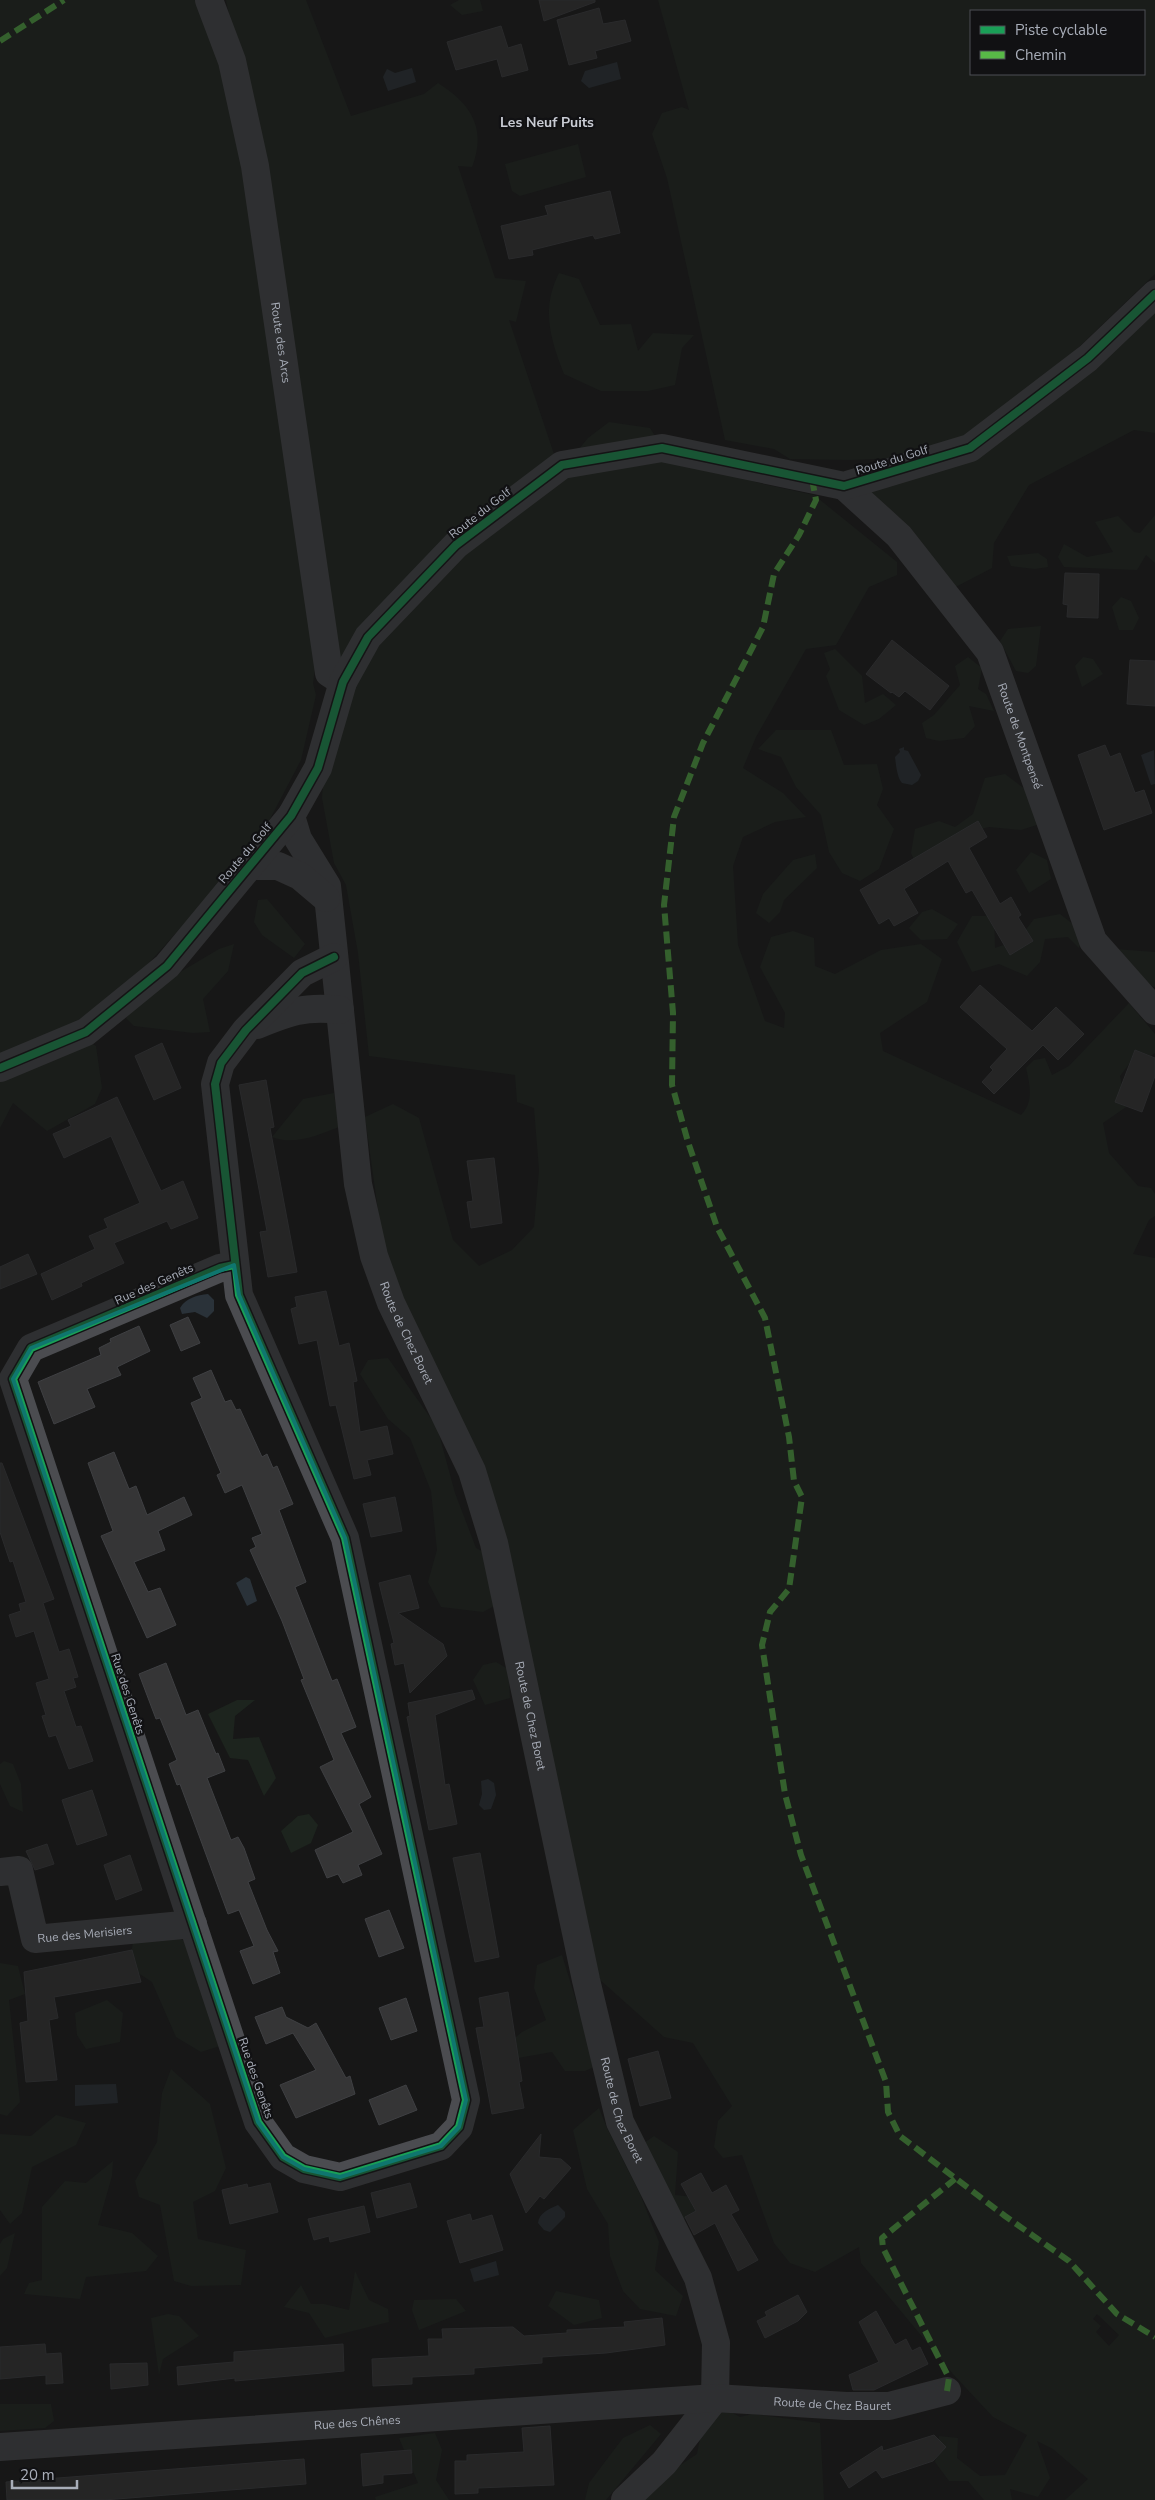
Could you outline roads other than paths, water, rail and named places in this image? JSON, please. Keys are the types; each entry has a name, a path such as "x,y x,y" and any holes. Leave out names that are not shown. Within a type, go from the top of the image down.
{"street":[{"name":"Route des Arcs","path":"209,0 232,62 255,166 329,674 343,682"},
{"name":"Route du Golf","path":"0,1068 86,1032 167,966 290,816 318,768 343,682 368,636 456,545 562,465 662,448 844,486 970,448 1088,358 1155,294"},
{"name":"Route de Montpensé","path":"844,486 899,536 990,652 1093,942 1155,1011"},
{"name":"Route de Chez Boret","path":"290,816 298,839 327,886 358,1184 374,1256 391,1303 472,1470 491,1534 586,1980 620,2122 698,2278 716,2343 714,2398"},
{"path":"250,866 278,866 300,876 328,899"},
{"name":"Rue des Genêts","path":"234,1265 220,1268 31,1348 13,1379 258,2122 283,2156 304,2169 340,2177 442,2146 459,2127 466,2100 345,1538 239,1295 234,1265 215,1084 221,1063 246,1030 302,973 334,957"},
{"name":"Rue des Genêts","path":"246,1030 291,1011 323,1008 340,1010"},
{"name":"Rue des Merisiers","path":"0,1872 19,1870 35,1939 193,1924"},
{"name":"Route de Chez Bauret","path":"714,2398 846,2406 889,2406 947,2391"},
{"path":"625,2500 664,2463 714,2398"},
{"name":"Rue des Chênes","path":"0,2447 714,2398"}],"district":[{"name":"Les Neuf Puits","path":"547,122"}]}
